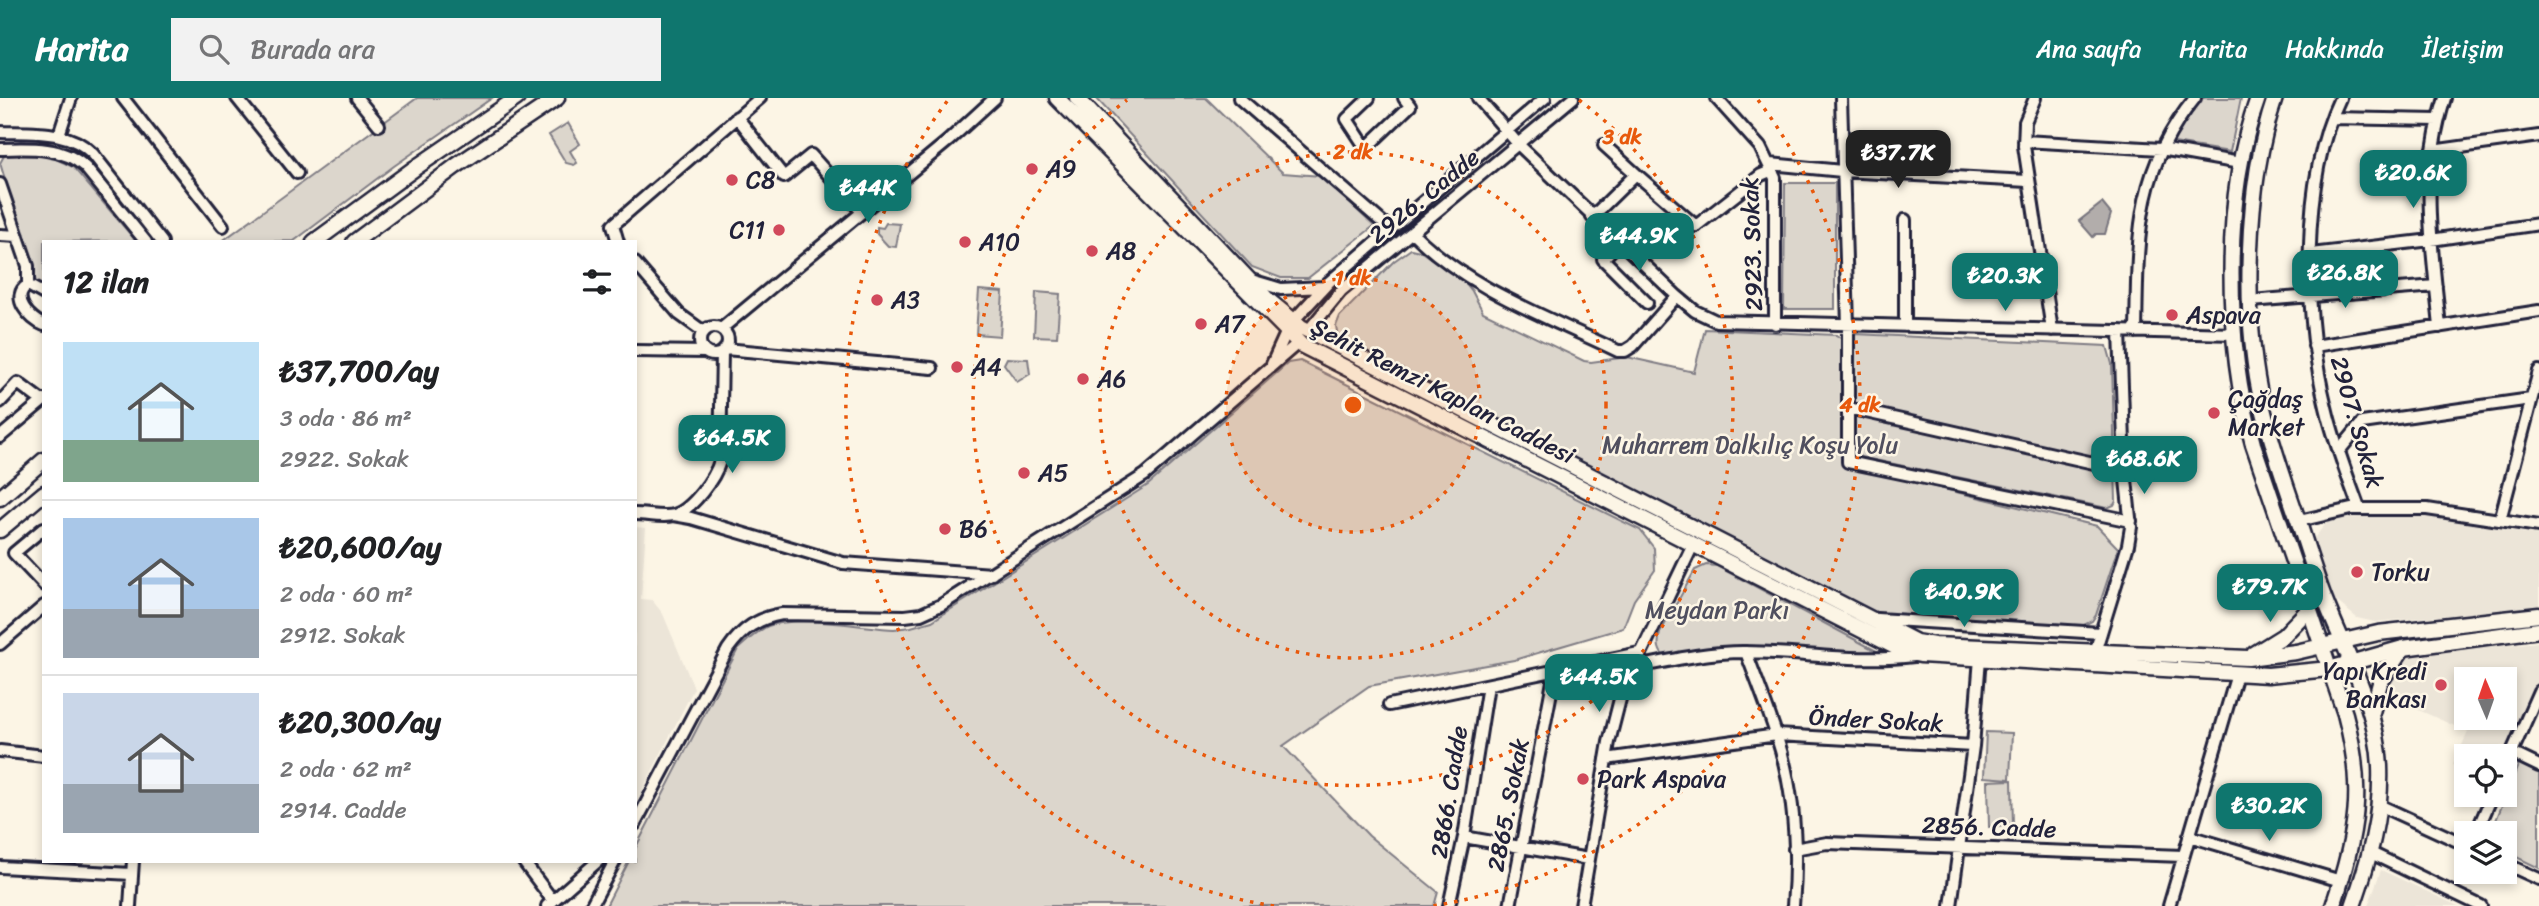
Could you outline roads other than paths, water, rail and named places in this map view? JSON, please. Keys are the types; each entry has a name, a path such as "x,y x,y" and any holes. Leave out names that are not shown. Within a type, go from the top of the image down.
{"main road":[{"path":"317,240 517,98"},
{"path":"357,240 456,166 557,98"},
{"name":"Şehit Remzi Kaplan Caddesi","path":"1057,98 1290,327 1308,331 1897,648 1920,656 2277,675 2329,669 2403,648 2539,630"},
{"name":"Şehit Remzi Kaplan Caddesi","path":"1077,98 1249,279 1290,327 1298,343 1696,539 1874,619 1907,638 1925,644 2248,658 2282,654 2378,633 2539,615"},
{"path":"2258,98 2240,163 2234,239 2235,334 2249,427 2351,735 2357,777 2356,823 2333,906"},
{"path":"2275,98 2262,143 2254,194 2251,301 2253,345 2263,406 2278,463 2371,717 2380,765 2379,805 2371,853 2353,906"},
{"path":"1298,343 1308,331"},
{"path":"0,498 42,462"},
{"path":"0,530 42,495"},
{"path":"2248,658 2278,641 2309,609"},
{"path":"2371,717 2380,683 2403,648"}],"street":[{"path":"59,135 71,98"},
{"path":"123,98 223,226"},
{"path":"237,98 297,173"},
{"path":"357,98 379,125"},
{"path":"613,239 612,225 760,98"},
{"path":"720,329 948,141 995,98"},
{"path":"1240,98 1390,229"},
{"path":"1369,98 1347,119 1366,148 1410,106 1404,98"},
{"path":"1478,98 1519,145 1592,217 1677,296 1695,311 1716,321 2235,334"},
{"name":"2926. Cadde","path":"1270,369 1290,327 1324,287 1545,98"},
{"name":"2926. Cadde","path":"1308,331 1341,291 1573,98"},
{"name":"2923. Sokak","path":"1716,98 1759,147 1771,167 1776,186 1775,324"},
{"path":"1841,98 1848,325 1848,462 2131,521"},
{"path":"2035,98 2025,122 2024,141 2052,330"},
{"path":"2136,332 2140,225 2145,198 2161,149 2171,129 2195,98"},
{"name":"2907. Sokak","path":"2340,98 2332,118 2318,176 2311,254 2311,296 2314,346 2326,409 2359,508"},
{"path":"2440,327 2428,197 2432,150 2445,98"},
{"path":"737,117 784,177 811,155 861,211"},
{"path":"2332,118 2438,120"},
{"path":"0,132 59,135 76,140 88,149 160,240"},
{"path":"2432,150 2539,136"},
{"path":"2024,141 2161,149 2240,163"},
{"path":"1604,145 1696,226 1771,167 2028,181"},
{"path":"0,149 44,150 75,158 144,240"},
{"path":"1592,217 1636,174"},
{"path":"0,184 29,268 28,285"},
{"path":"1905,220 1905,327"},
{"path":"2311,254 2539,224"},
{"path":"1413,233 1438,255 1479,283 1618,351 1625,351 1633,346 1677,296"},
{"path":"0,235 18,236"},
{"path":"1619,242 1603,259 1647,303"},
{"path":"637,264 678,314 704,332"},
{"path":"1249,279 1281,289 1324,287"},
{"path":"28,285 42,293"},
{"path":"28,285 21,293 23,306 29,317 42,324"},
{"path":"2251,301 2436,286"},
{"path":"2314,346 2539,312"},
{"path":"674,515 697,498 718,468 727,336 720,329 712,328 704,332 700,345 706,352"},
{"path":"2095,652 2128,545 2131,521 2124,470 2120,331"},
{"path":"637,820 728,649 747,627 764,618 792,613 897,616 921,614 941,605 1145,475 1298,343"},
{"path":"637,351 706,352 714,355 724,351 932,368"},
{"path":"2500,520 2539,371"},
{"path":"0,402 18,383 42,400"},
{"path":"2339,451 2362,423 2531,399"},
{"path":"3,435 42,402"},
{"path":"1848,408 2124,470"},
{"path":"1,421 3,435"},
{"path":"2299,521 2334,511 2359,508 2434,510 2539,526"},
{"path":"637,514 674,515 695,519 843,563 992,574"},
{"path":"42,530 13,553 42,583"},
{"path":"1581,906 1617,708 1639,653 1696,539"},
{"path":"0,644 42,608"},
{"path":"1874,619 2101,633"},
{"path":"1632,668 1707,654 1746,652 1856,658 1920,656"},
{"path":"1746,652 1777,735 1788,781 1794,849 1793,906"},
{"path":"1389,705 1639,653"},
{"path":"1951,906 1973,746 1979,658"},
{"name":"2865. Sokak","path":"1510,906 1555,671"},
{"path":"2169,906 2237,674"},
{"name":"2866. Cadde","path":"1449,906 1464,837 1488,685"},
{"path":"2516,744 2539,691"},
{"name":"Önder Sokak","path":"1606,759 1777,735 1973,746"},
{"path":"0,751 42,756"},
{"path":"2517,755 2539,765"},
{"path":"2379,805 2454,839"},
{"path":"2189,836 2341,881"},
{"path":"1464,837 1588,859"},
{"name":"2856. Cadde","path":"1794,849 1827,842 2183,856"},
{"path":"2371,853 2481,906"},
{"path":"130,906 133,863"},
{"path":"524,863 550,903 596,863"},
{"path":"591,906 614,863"},
{"path":"0,867 132,874"},
{"path":"2517,869 2539,879"},
{"path":"2450,906 2455,893"}],"place":[{"name":"A9","path":"1032,169"},
{"name":"C8","path":"732,180"},
{"name":"C11","path":"779,230"},
{"name":"A10","path":"965,242"},
{"name":"A8","path":"1092,251"},
{"name":"A3","path":"877,300"},
{"name":"Aspava","path":"2172,315"},
{"name":"A7","path":"1201,324"},
{"name":"A4","path":"957,367"},
{"name":"A6","path":"1083,379"},
{"name":"Çağdaş Market","path":"2214,413"},
{"name":"A5","path":"1024,473"},
{"name":"B6","path":"945,529"},
{"name":"Torku","path":"2357,572"},
{"name":"Yapı Kredi Bankası","path":"2441,685"},
{"name":"Park Aspava","path":"1583,779"}],"park label":[{"name":"Muharrem Dalkılıç Koşu Yolu","path":"1750,445"},
{"name":"Meydan Parkı","path":"1717,610"}]}
